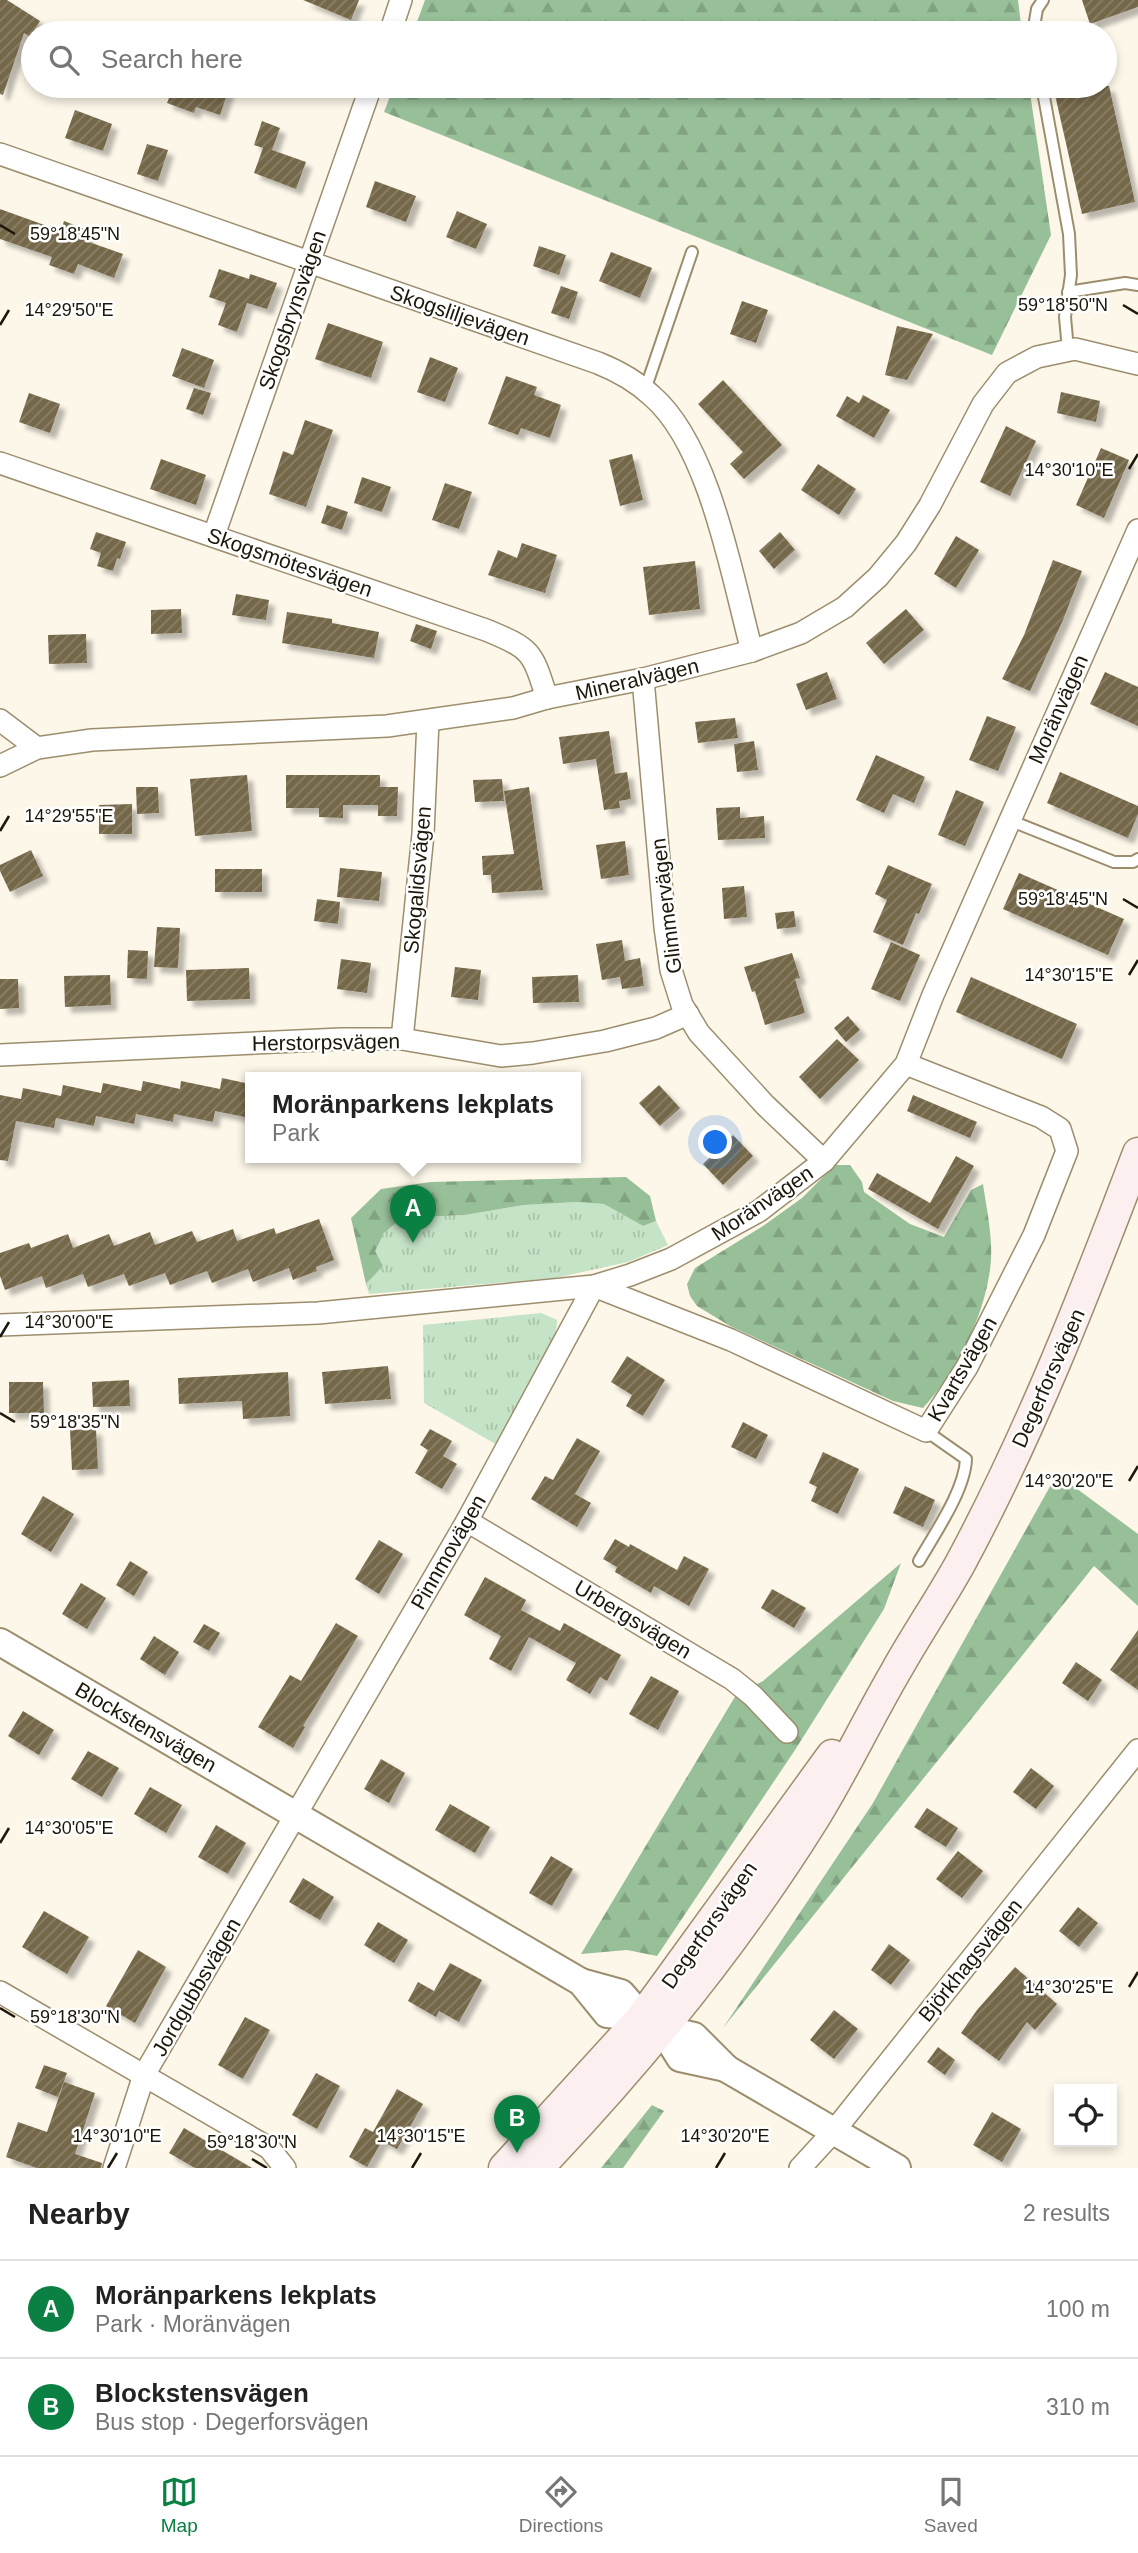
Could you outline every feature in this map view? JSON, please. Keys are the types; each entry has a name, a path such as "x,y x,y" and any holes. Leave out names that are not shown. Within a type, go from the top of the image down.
{"main road":[{"name":"Degerforsvägen","path":"538,2168 628,2071 668,1983 744,1873 897,1668 960,1564 1039,1402 1082,1300 1138,1153"},
{"name":"Degerforsvägen","path":"504,2168 652,2023"}],"street":[{"path":"394,21 401,0"},
{"name":"Skogsbrynsvägen","path":"214,536 367,98"},
{"name":"Skogsliljevägen","path":"0,154 625,374 674,420 693,450 720,529 752,651"},
{"name":"Mineralvägen","path":"0,765 37,748 92,740 326,730 428,721 513,708 547,698 643,680 752,651 812,626 845,607 878,577 906,543 930,505 983,404 1007,373 1037,357 1075,349 1138,364"},
{"name":"Skogsmötesvägen","path":"0,463 520,644 536,662 547,698"},
{"name":"Moränvägen","path":"0,1325 318,1313 594,1286 671,1259 759,1211 824,1161 906,1064 1009,820 1138,530"},
{"name":"Glimmervägen","path":"643,680 671,970 682,1006 699,1033 765,1105 824,1161"},
{"path":"0,720 37,748"},
{"name":"Skogalidsvägen","path":"402,1039 423,834 428,721"},
{"name":"Herstorpsvägen","path":"0,1055 341,1039 402,1039 501,1056 605,1041 656,1028 688,1014"},
{"name":"Kvartsvägen","path":"594,1286 732,1340 926,1431 967,1367 1034,1235 1067,1151 1060,1129 1041,1117 906,1064"},
{"name":"Pinnmovägen","path":"297,1815 467,1521 594,1286"},
{"name":"Urbergsvägen","path":"467,1521 732,1679 753,1696 787,1732"},
{"name":"Blockstensvägen","path":"0,1642 581,1982 621,1993 652,2023"},
{"name":"Björkhagsvägen","path":"800,2168 834,2131 1138,1750"},
{"name":"Jordgubbsvägen","path":"114,2168 144,2075 297,1815"},
{"path":"0,1992 269,2148 285,2168"},
{"path":"652,2023 694,2036 727,2069 897,2168"}],"lane":[{"path":"1035,21 1042,0"},
{"path":"1044,98 1069,234 1071,275 1065,317 1068,350"},
{"path":"645,390 692,252"},
{"path":"1068,292 1125,283 1138,285"},
{"path":"1009,820 1114,862 1133,862 1138,859"},
{"path":"919,1561 955,1494 965,1470 966,1459 926,1431"}],"green space":[{"path":"425,0 1018,0 1021,21 417,21"},
{"path":"389,98 1031,98 1051,235 992,355 384,112"},
{"path":"835,1165 850,1165 862,1182 864,1192 910,1224 944,1237 971,1190 983,1184 991,1248 987,1288 967,1344 947,1378 923,1408 893,1401 730,1326 697,1306 690,1296 687,1284 695,1268 802,1198"},
{"path":"626,1177 650,1196 656,1221 643,1226 604,1204 577,1202 524,1205 465,1215 402,1218 384,1233 375,1251 383,1266 366,1284 351,1218 381,1189 431,1182"},
{"path":"577,1202 604,1204 643,1226 656,1221 668,1245 628,1262 555,1278 369,1294 366,1284 383,1266 374,1251 384,1233 402,1218 465,1215 524,1205"},
{"path":"541,1313 557,1320 550,1350 499,1446 424,1403 423,1325"},
{"path":"1057,1474 1138,1534 1138,1606 1094,1566 723,2028 873,1803"},
{"path":"901,1563 884,1609 795,1750 657,1956 627,1950 581,1954 736,1695 763,1681"},
{"path":"652,2105 664,2111 623,2168 601,2168"}],"building":[{"path":"0,0 7,0 40,21 21,21 21,42 3,95 0,94"},
{"path":"303,0 359,0 351,20"},
{"path":"1082,0 1138,0 1138,7 1098,21 1089,21"},
{"path":"169,98 226,98 220,115 196,107 194,113 167,103"},
{"path":"1056,98 1112,98 1135,202 1082,214"},
{"path":"75,110 112,124 103,151 65,138"},
{"path":"262,121 280,128 272,150 306,162 296,189 254,173 263,148 254,145"},
{"path":"147,144 168,150 158,181 137,174"},
{"path":"375,181 416,196 406,222 366,207"},
{"path":"0,209 61,231 64,221 90,231 86,241 123,254 114,278 78,264 74,274 49,265 52,257 0,239"},
{"path":"457,211 487,224 476,249 446,237"},
{"path":"539,246 566,255 559,275 533,266"},
{"path":"611,252 652,268 640,298 599,281"},
{"path":"219,269 249,279 250,274 277,283 267,309 247,303 237,332 218,325 226,303 209,297"},
{"path":"561,286 578,292 569,319 551,313"},
{"path":"742,301 768,310 756,343 730,334"},
{"path":"328,323 383,342 371,378 315,359"},
{"path":"897,326 933,334 907,380 885,375"},
{"path":"182,348 214,360 204,388 172,376"},
{"path":"430,357 458,368 445,402 417,392"},
{"path":"506,376 537,387 534,395 561,405 550,438 521,428 518,435 488,424"},
{"path":"723,380 782,445 744,479 730,464 743,452 698,404"},
{"path":"194,388 211,393 203,415 186,409"},
{"path":"1061,392 1100,401 1096,422 1057,413"},
{"path":"29,393 60,404 50,433 19,422"},
{"path":"863,395 890,410 874,438 836,416 847,396 859,403"},
{"path":"305,420 333,430 306,507 269,494 283,451 293,455"},
{"path":"1006,426 1036,441 1010,496 980,482"},
{"path":"1101,448 1129,460 1104,518 1076,505"},
{"path":"632,454 643,500 620,506 609,460"},
{"path":"161,459 206,475 196,505 150,489"},
{"path":"818,464 856,489 839,515 801,490"},
{"path":"362,477 391,487 382,512 354,503"},
{"path":"445,483 472,492 459,529 432,520"},
{"path":"327,505 348,512 342,530 321,523"},
{"path":"96,532 126,542 113,571 97,566 101,553 90,549"},
{"path":"780,532 795,550 774,569 759,551"},
{"path":"956,536 979,550 956,588 934,574"},
{"path":"522,543 557,555 545,593 488,575 498,550 517,558"},
{"path":"1053,560 1082,571 1030,691 1002,679 1024,635"},
{"path":"695,561 700,609 649,615 643,567"},
{"path":"236,594 269,600 266,620 232,615"},
{"path":"181,609 182,633 151,634 151,610"},
{"path":"906,609 924,630 884,664 866,643"},
{"path":"287,612 332,619 332,623 379,632 374,658 282,643"},
{"path":"416,624 437,631 431,649 410,641"},
{"path":"86,634 87,663 49,664 48,635"},
{"path":"827,672 837,699 806,710 796,684"},
{"path":"1105,672 1138,687 1138,726 1090,704"},
{"path":"987,716 1016,727 998,771 969,760"},
{"path":"735,718 738,738 698,743 695,722"},
{"path":"609,731 615,774 627,772 631,799 619,801 620,808 604,810 596,759 563,764 559,737"},
{"path":"754,741 758,770 737,772 734,744"},
{"path":"876,755 925,777 914,803 893,794 884,813 856,800"},
{"path":"1060,772 1138,806 1138,814 1128,838 1047,803"},
{"path":"247,775 252,831 195,836 190,779"},
{"path":"286,775 380,775 380,787 398,787 397,816 378,816 378,805 343,805 343,818 319,817 319,808 286,808"},
{"path":"502,779 504,801 475,802 473,780"},
{"path":"136,787 158,787 159,813 137,814"},
{"path":"529,787 543,890 492,893 491,875 483,875 482,856 514,854 504,791"},
{"path":"956,790 984,802 965,846 938,835"},
{"path":"132,804 132,834 99,834 99,805"},
{"path":"740,807 740,818 764,816 765,838 718,840 716,808"},
{"path":"625,841 629,875 601,879 596,845"},
{"path":"31,850 43,876 10,892 0,865"},
{"path":"888,865 932,884 903,945 873,932 887,900 875,894"},
{"path":"340,868 382,872 379,901 337,897"},
{"path":"215,869 262,869 262,892 215,892"},
{"path":"1019,873 1124,919 1108,955 1003,909"},
{"path":"744,886 747,917 724,919 722,888"},
{"path":"317,899 340,902 338,924 314,921"},
{"path":"794,911 796,927 777,929 775,913"},
{"path":"157,927 180,928 178,968 154,967"},
{"path":"622,940 625,961 640,958 644,986 622,989 620,977 602,980 596,944"},
{"path":"891,942 920,955 900,1001 871,989"},
{"path":"128,950 148,951 147,979 127,978"},
{"path":"792,953 800,978 795,979 805,1013 765,1025 755,991 752,992 744,967"},
{"path":"341,959 371,963 367,993 337,989"},
{"path":"455,967 481,970 478,1000 451,997"},
{"path":"249,968 250,999 187,1001 186,970"},
{"path":"110,975 111,1005 65,1007 64,976"},
{"path":"578,975 579,1002 533,1003 532,977"},
{"path":"971,977 1077,1024 1062,1059 956,1012"},
{"path":"0,979 18,979 19,1008 0,1009"},
{"path":"848,1016 860,1030 846,1042 834,1028"},
{"path":"837,1039 859,1060 820,1099 799,1077"},
{"path":"222,1078 245,1083 245,1117 215,1111 213,1122 174,1114 173,1122 136,1114 134,1124 96,1116 94,1126 56,1118 54,1128 16,1121 8,1161 0,1160 0,1095 21,1099 23,1088 61,1096 63,1085 101,1093 103,1083 141,1091 143,1081 180,1089 181,1081 220,1089"},
{"path":"659,1085 680,1108 660,1126 639,1103"},
{"path":"913,1095 977,1122 970,1138 907,1111"},
{"path":"733,1135 753,1156 723,1185 703,1164"},
{"path":"956,1156 974,1166 938,1229 868,1189 877,1173 930,1203"},
{"path":"319,1219 334,1260 316,1267 317,1271 293,1280 289,1268 253,1282 248,1269 212,1283 207,1271 170,1285 165,1273 129,1286 124,1274 88,1287 83,1274 46,1288 42,1276 5,1290 0,1276 0,1253 29,1243 31,1248 68,1234 73,1248 109,1234 114,1246 150,1232 155,1245 192,1231 197,1242 233,1229 237,1241 274,1228 276,1234"},
{"path":"627,1356 665,1380 643,1416 626,1406 632,1395 611,1382"},
{"path":"388,1366 391,1399 325,1404 322,1372"},
{"path":"288,1372 290,1416 243,1419 242,1401 179,1404 178,1378"},
{"path":"129,1380 130,1406 93,1407 92,1382"},
{"path":"9,1382 43,1382 44,1413 9,1413"},
{"path":"743,1422 768,1435 756,1459 731,1447"},
{"path":"96,1429 98,1469 72,1470 70,1430"},
{"path":"430,1429 452,1441 443,1456 457,1464 442,1489 415,1473 428,1450 420,1445"},
{"path":"577,1438 600,1451 575,1494 591,1503 577,1527 531,1499 545,1476 553,1480"},
{"path":"823,1452 859,1469 838,1514 811,1501 817,1487 809,1483"},
{"path":"905,1486 935,1500 923,1527 893,1513"},
{"path":"43,1496 74,1514 51,1552 21,1534"},
{"path":"615,1539 629,1547 630,1544 677,1570 684,1556 709,1569 689,1606 654,1586 651,1593 615,1572 617,1567 603,1559"},
{"path":"379,1540 403,1554 379,1594 355,1579"},
{"path":"130,1561 148,1572 134,1596 116,1585"},
{"path":"485,1577 526,1600 521,1610 560,1631 564,1623 621,1655 607,1681 600,1677 590,1694 566,1680 576,1663 529,1637 511,1671 489,1659 501,1636 464,1615"},
{"path":"81,1583 106,1598 87,1629 62,1614"},
{"path":"772,1589 806,1608 794,1628 761,1608"},
{"path":"336,1623 358,1636 303,1726 305,1727 293,1748 258,1727 290,1675 301,1681"},
{"path":"204,1624 220,1633 209,1651 193,1642"},
{"path":"1138,1630 1138,1690 1110,1670"},
{"path":"154,1636 179,1652 165,1675 140,1659"},
{"path":"1076,1662 1102,1680 1088,1701 1062,1683"},
{"path":"651,1676 679,1691 658,1730 629,1714"},
{"path":"23,1711 54,1730 39,1755 8,1736"},
{"path":"88,1751 119,1768 102,1797 71,1779"},
{"path":"381,1759 405,1773 389,1803 364,1789"},
{"path":"1031,1768 1054,1786 1036,1809 1013,1792"},
{"path":"150,1787 182,1805 166,1833 134,1814"},
{"path":"450,1804 490,1827 475,1853 435,1830"},
{"path":"927,1808 958,1828 946,1847 914,1827"},
{"path":"216,1825 246,1843 228,1874 198,1857"},
{"path":"958,1851 983,1871 962,1898 936,1879"},
{"path":"551,1856 573,1869 552,1906 529,1893"},
{"path":"303,1878 334,1897 320,1920 289,1902"},
{"path":"1078,1907 1098,1923 1079,1947 1059,1931"},
{"path":"44,1911 89,1937 67,1974 22,1947"},
{"path":"378,1922 408,1940 394,1963 364,1945"},
{"path":"889,1944 910,1960 891,1985 871,1970"},
{"path":"138,1950 166,1967 135,2023 106,2006"},
{"path":"450,1963 482,1980 459,2022 439,2011 436,2017 408,2001 418,1982 434,1991"},
{"path":"1015,1967 1057,2004 1035,2030 1027,2022 999,2061 961,2033 977,2010"},
{"path":"834,2010 858,2029 834,2059 810,2040"},
{"path":"245,2017 270,2030 243,2079 218,2065"},
{"path":"938,2047 955,2060 945,2075 927,2062"},
{"path":"44,2065 67,2073 58,2097 35,2088"},
{"path":"316,2073 340,2086 317,2129 292,2115"},
{"path":"64,2082 95,2093 75,2154 102,2163 101,2168 37,2168 6,2157 18,2122 47,2132"},
{"path":"397,2089 423,2104 397,2149 382,2141 367,2167 349,2157 365,2128 373,2132"},
{"path":"992,2112 1021,2129 1002,2162 973,2145"},
{"path":"184,2128 252,2168 195,2168 169,2153"}],"place":[{"name":"Moränparkens lekplats","path":"413,1243"},
{"name":"Blockstensvägen","path":"517,2153"}]}
